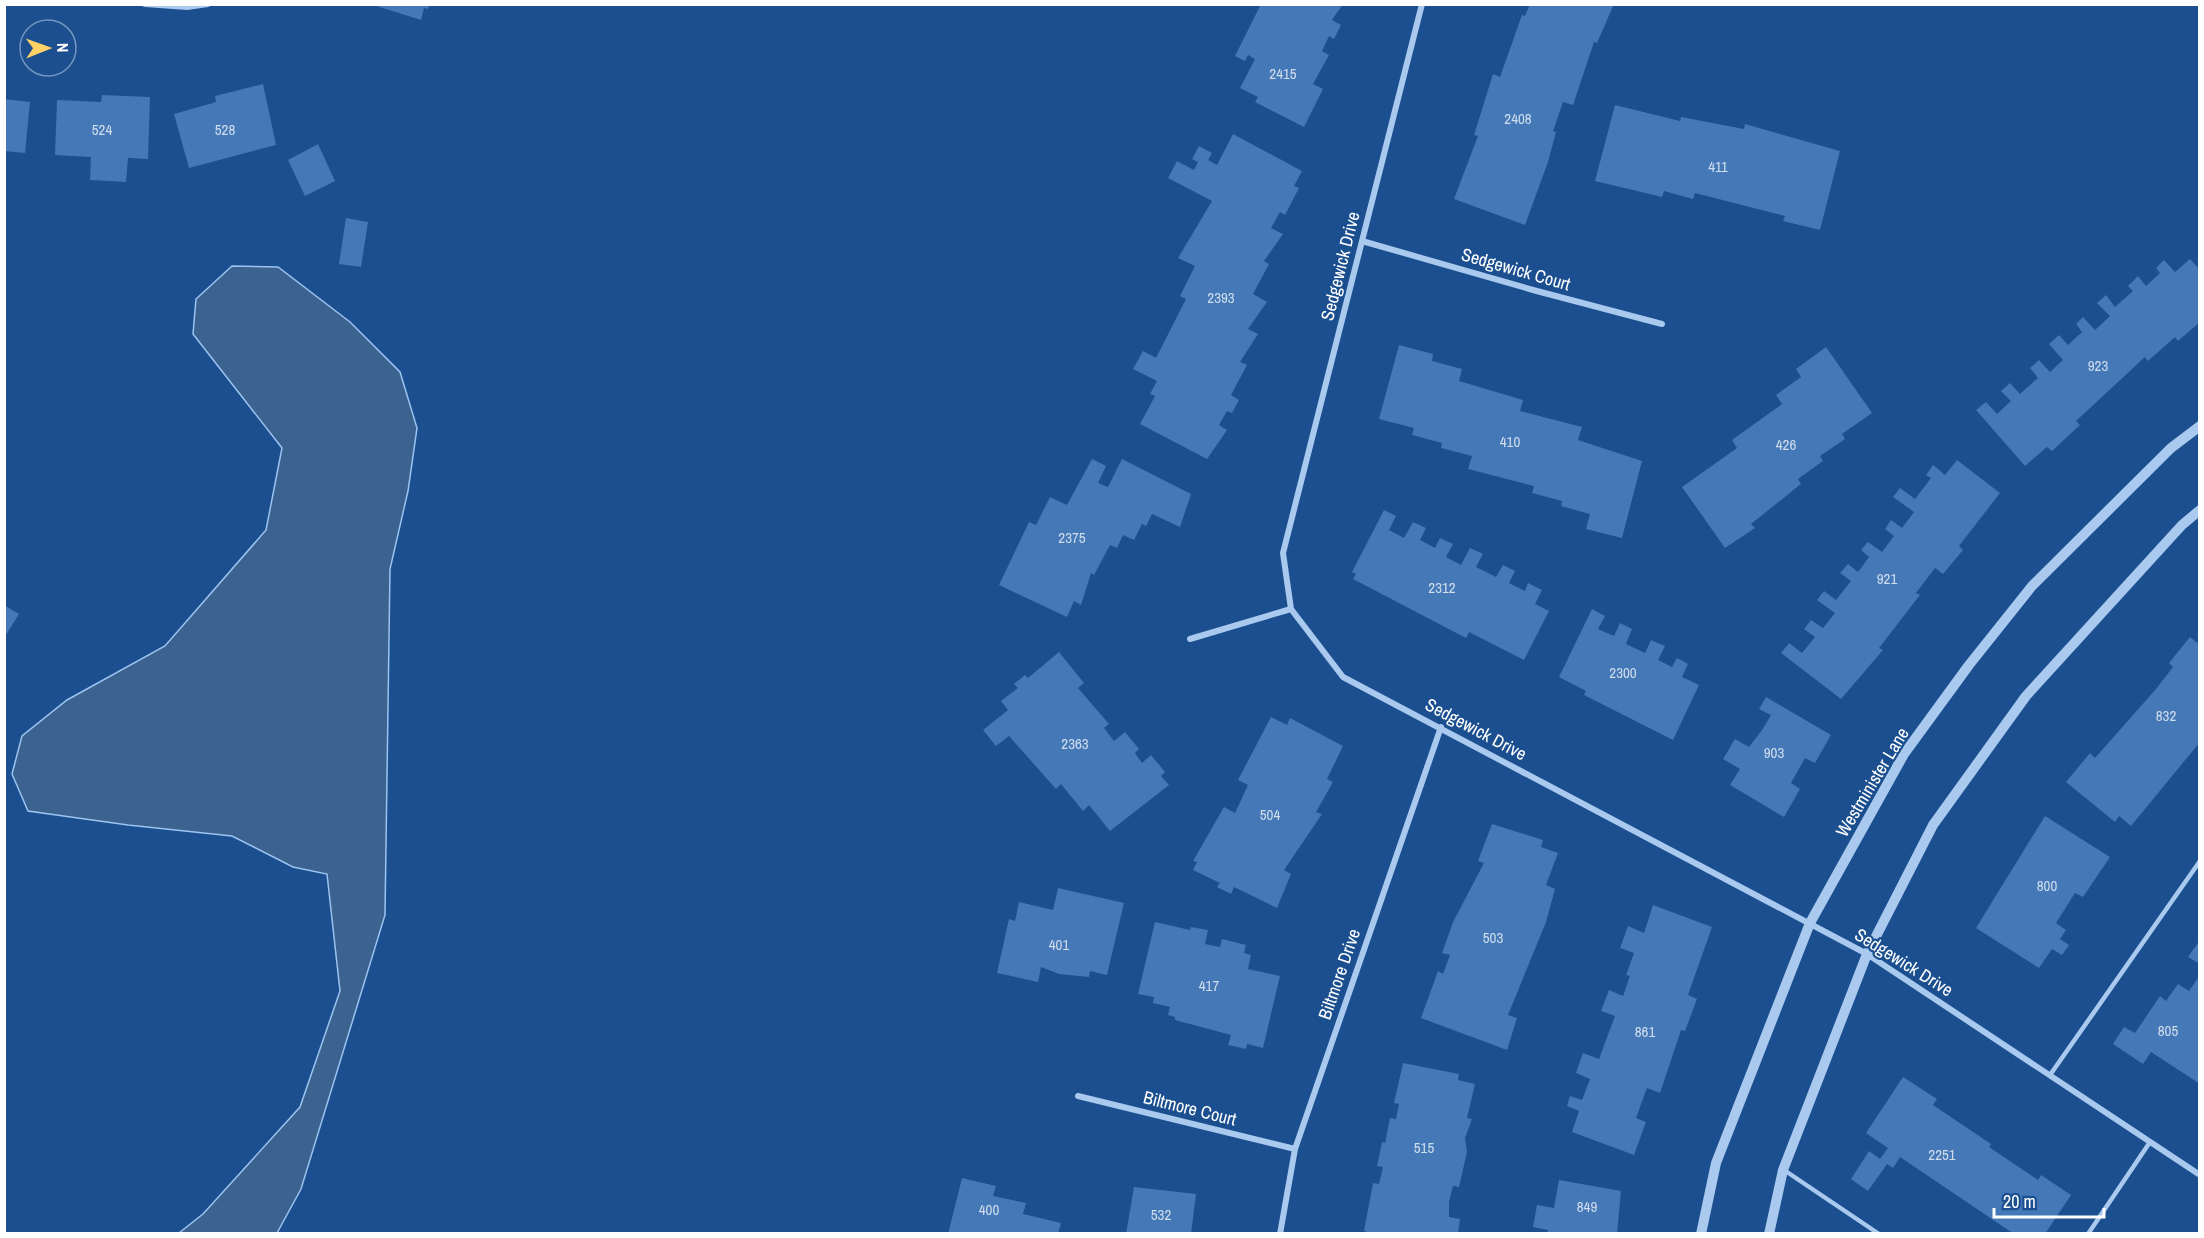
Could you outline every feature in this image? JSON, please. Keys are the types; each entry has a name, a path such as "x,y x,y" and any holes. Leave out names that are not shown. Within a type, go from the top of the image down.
{"street":[{"path":"145,4 187,7 208,4"},
{"name":"Sedgewick Drive","path":"1422,4 1283,553 1291,609 1343,677 1867,954 2199,1175"},
{"name":"Sedgewick Court","path":"1362,241 1662,324"},
{"name":"Westminister Lane","path":"1701,1233 1716,1163 1810,923 1904,754 1969,665 2032,586 2171,448 2199,426"},
{"path":"1769,1233 1783,1170 1867,954 1933,825 2026,696 2182,525 2199,510"},
{"path":"1190,639 1291,609"},
{"name":"Biltmore Drive","path":"1280,1233 1295,1149 1441,727"},
{"name":"Biltmore Court","path":"1078,1096 1295,1149"}],"lane":[{"path":"2050,1075 2199,861"},
{"path":"2088,1233 2150,1142"},
{"path":"1783,1170 1880,1233"}],"water":[{"path":"232,266 278,267 350,322 400,372 417,428 408,491 390,569 385,915 301,1189 277,1233 179,1233 203,1214 300,1107 340,991 327,874 293,867 232,836 28,811 12,774 22,736 67,700 165,646 266,530 282,448 193,334 196,299"}],"building":[{"path":"370,4 430,4 428,9 424,8 421,20"},
{"path":"1261,4 1343,4 1332,20 1341,25 1334,39 1329,36 1322,51 1329,55 1313,84 1323,89 1304,127 1255,102 1258,97 1240,88 1255,59 1248,55 1245,61 1235,56"},
{"path":"1530,4 1614,4 1597,43 1594,42 1573,105 1563,102 1553,131 1556,132 1548,162 1525,225 1454,199 1478,136 1474,135 1493,74 1500,77 1522,15 1525,16"},
{"path":"263,84 276,145 189,168 174,114 216,102 215,96"},
{"path":"102,95 150,97 148,159 128,158 126,182 90,180 91,157 55,155 57,100 101,102"},
{"path":"4,99 30,102 25,153 4,151"},
{"path":"1615,105 1680,121 1681,117 1744,129 1745,124 1840,151 1820,230 1783,221 1785,216 1695,193 1693,199 1664,191 1662,197 1595,181"},
{"path":"1233,134 1302,171 1294,186 1299,188 1285,215 1280,212 1271,228 1283,234 1264,261 1269,264 1253,294 1267,302 1248,329 1258,334 1240,362 1247,365 1231,395 1239,400 1232,413 1227,411 1219,425 1227,430 1207,459 1140,424 1155,396 1150,394 1157,381 1133,369 1143,351 1156,358 1186,299 1180,296 1195,266 1178,258 1212,201 1168,178 1177,161 1194,170 1198,162 1192,159 1199,146 1212,153 1208,160 1217,165"},
{"path":"318,144 335,181 305,196 288,160"},
{"path":"346,218 368,222 361,267 339,264"},
{"path":"2190,259 2200,270 2200,322 2178,341 2175,337 2148,361 2145,357 2076,421 2080,425 2052,451 2047,447 2025,466 1976,410 1986,402 1997,414 2011,401 2001,391 2010,383 2020,394 2038,378 2030,368 2039,360 2050,372 2063,360 2049,344 2059,335 2068,345 2082,332 2076,324 2083,317 2095,330 2110,316 2097,303 2106,295 2115,307 2133,291 2128,286 2138,276 2146,286 2160,273 2156,268 2164,260 2175,272"},
{"path":"1399,345 1433,354 1432,361 1462,369 1459,381 1523,400 1520,411 1582,427 1578,440 1642,461 1622,538 1586,529 1590,514 1561,506 1562,501 1532,493 1534,486 1468,469 1472,456 1441,448 1442,443 1412,435 1414,428 1379,419"},
{"path":"1826,347 1872,413 1842,434 1845,439 1820,456 1823,461 1798,479 1801,484 1751,524 1755,528 1725,548 1682,487 1737,448 1732,440 1782,404 1776,395 1801,377 1796,369"},
{"path":"1092,459 1106,466 1098,483 1108,487 1122,459 1191,494 1180,527 1152,514 1146,526 1142,524 1134,540 1123,535 1117,548 1110,545 1094,575 1091,573 1081,605 1074,601 1067,617 999,585 1029,522 1036,525 1050,497 1067,505"},
{"path":"1957,460 2000,493 1959,546 1963,550 1943,574 1935,568 1916,593 1920,595 1879,648 1883,650 1841,699 1781,653 1789,643 1802,653 1815,637 1804,629 1811,620 1823,628 1835,613 1817,600 1824,591 1836,600 1851,581 1840,573 1848,564 1858,572 1869,557 1861,550 1868,542 1882,552 1894,536 1885,529 1891,520 1902,528 1914,512 1893,497 1900,488 1915,499 1931,478 1926,475 1933,465 1945,475"},
{"path":"1384,510 1396,516 1389,530 1404,538 1413,522 1426,528 1420,540 1435,548 1440,538 1453,544 1446,557 1461,565 1470,548 1483,554 1476,567 1496,577 1503,565 1515,571 1509,583 1525,591 1528,583 1542,590 1535,604 1549,611 1524,660 1469,632 1466,638 1353,579 1356,574 1352,572"},
{"path":"4,605 19,614 4,638"},
{"path":"1592,609 1605,616 1598,629 1614,636 1620,623 1632,629 1626,644 1645,653 1651,640 1665,646 1658,660 1672,667 1677,658 1688,664 1682,677 1699,685 1673,740 1584,695 1586,691 1559,677"},
{"path":"2190,637 2200,645 2200,742 2131,826 2119,816 2115,822 2066,782 2090,753 2095,758 2156,689 2173,667 2169,663"},
{"path":"1059,652 1084,683 1078,688 1109,724 1104,728 1114,741 1125,732 1139,749 1135,753 1142,763 1151,755 1165,772 1161,776 1169,785 1110,831 1089,805 1083,811 1061,784 1056,789 1009,736 996,746 983,730 1008,710 1001,701 1018,688 1014,684 1025,675 1028,678"},
{"path":"1766,697 1831,735 1815,763 1805,758 1791,783 1800,789 1784,817 1730,785 1740,769 1723,759 1735,739 1749,747 1762,730 1771,715 1759,709"},
{"path":"1271,717 1287,725 1290,718 1343,746 1327,779 1333,782 1316,812 1322,814 1284,870 1291,874 1277,908 1234,887 1231,894 1217,887 1220,883 1193,870 1197,862 1193,861 1224,807 1235,813 1248,785 1238,780"},
{"path":"2045,816 2110,857 2083,897 2075,893 2056,923 2066,930 2060,939 2069,945 2062,955 2052,949 2039,968 1976,928"},
{"path":"1492,824 1543,840 1541,847 1558,853 1546,885 1555,889 1546,922 1508,1015 1517,1018 1507,1050 1421,1018 1438,971 1443,974 1450,955 1442,953 1453,922 1484,863 1478,861"},
{"path":"1058,888 1124,903 1107,975 1090,971 1089,977 1059,974 1041,967 1038,982 997,973 1009,919 1015,921 1019,902 1053,910"},
{"path":"1653,905 1712,927 1688,995 1697,999 1685,1031 1681,1030 1660,1093 1647,1088 1636,1118 1646,1122 1634,1155 1572,1132 1579,1111 1567,1106 1570,1096 1582,1100 1590,1079 1576,1073 1583,1053 1599,1059 1615,1016 1601,1011 1609,990 1623,996 1630,976 1626,975 1634,953 1620,948 1628,926 1644,933"},
{"path":"1155,922 1190,930 1191,927 1208,930 1205,944 1220,947 1222,939 1246,945 1244,953 1251,955 1248,969 1280,976 1263,1048 1247,1044 1246,1049 1228,1045 1231,1035 1175,1020 1175,1017 1168,1015 1170,1007 1153,1003 1154,997 1138,994"},
{"path":"2200,940 2200,964 2188,957"},
{"path":"2200,975 2200,1084 2151,1052 2143,1064 2113,1044 2124,1027 2135,1033 2160,996 2166,1001 2178,984 2189,991"},
{"path":"1403,1063 1459,1074 1458,1080 1475,1084 1467,1118 1472,1119 1465,1138 1467,1152 1459,1187 1453,1186 1449,1202 1449,1217 1460,1219 1458,1234 1374,1234 1364,1231 1373,1183 1379,1184 1383,1167 1377,1166 1382,1142 1385,1143 1390,1118 1396,1119 1399,1104 1394,1103"},
{"path":"1903,1077 1937,1099 1933,1105 1991,1144 1989,1147 2038,1180 2041,1175 2071,1195 2045,1234 2014,1234 1900,1157 1893,1168 1887,1164 1868,1191 1851,1179 1869,1151 1880,1159 1888,1148 1866,1133"},
{"path":"962,1178 996,1186 993,1196 1026,1203 1023,1214 1061,1223 1058,1234 948,1234"},
{"path":"1559,1180 1621,1191 1617,1234 1547,1234 1548,1230 1533,1227 1537,1205 1554,1208"},
{"path":"1134,1187 1196,1194 1191,1234 1126,1234"}]}
